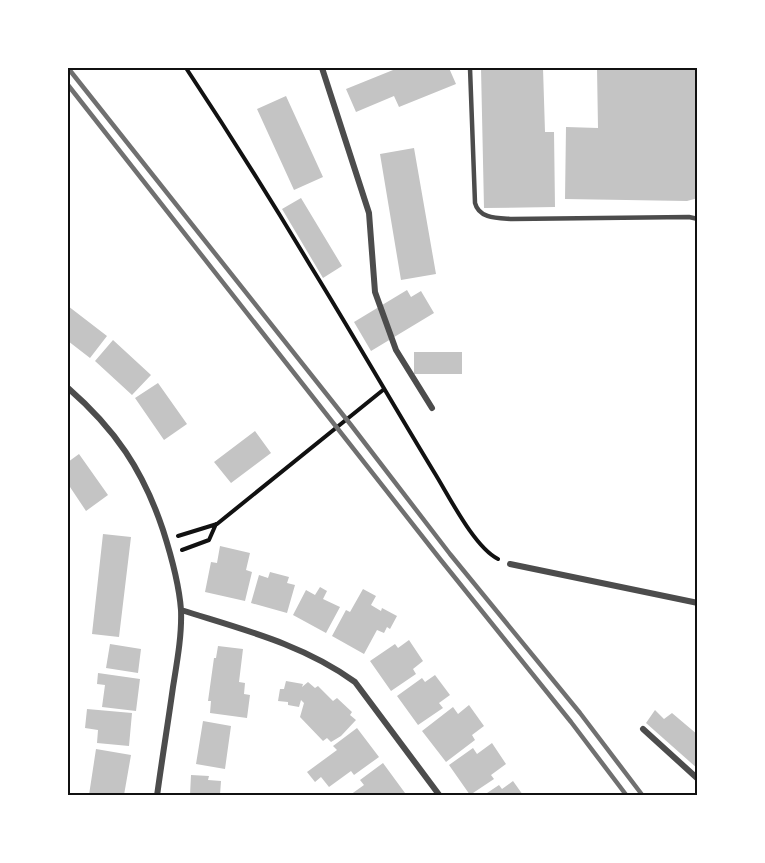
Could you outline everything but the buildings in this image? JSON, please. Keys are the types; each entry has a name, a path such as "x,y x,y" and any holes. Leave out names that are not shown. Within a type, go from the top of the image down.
{"street":[{"path":"322,68 369,213 375,292 396,350 432,408"},
{"path":"68,388 89,406 126,451 148,489 171,554 181,610 178,655 157,795"},
{"path":"510,564 698,603"},
{"path":"181,610 299,649 339,670 355,682 440,795"},
{"path":"643,729 698,779"}],"lane":[{"path":"470,68 475,203 477,209 483,214 492,218 512,219 689,217 698,219"}],"path":[{"path":"186,68 311,266 383,390 480,545 491,555 510,564"},
{"path":"166,540 217,524 307,449 383,390"},
{"path":"171,554 209,540 217,524"}],"railway":[{"path":"68,68 351,425 450,554 580,713 643,796"},
{"path":"68,85 627,796"}]}
